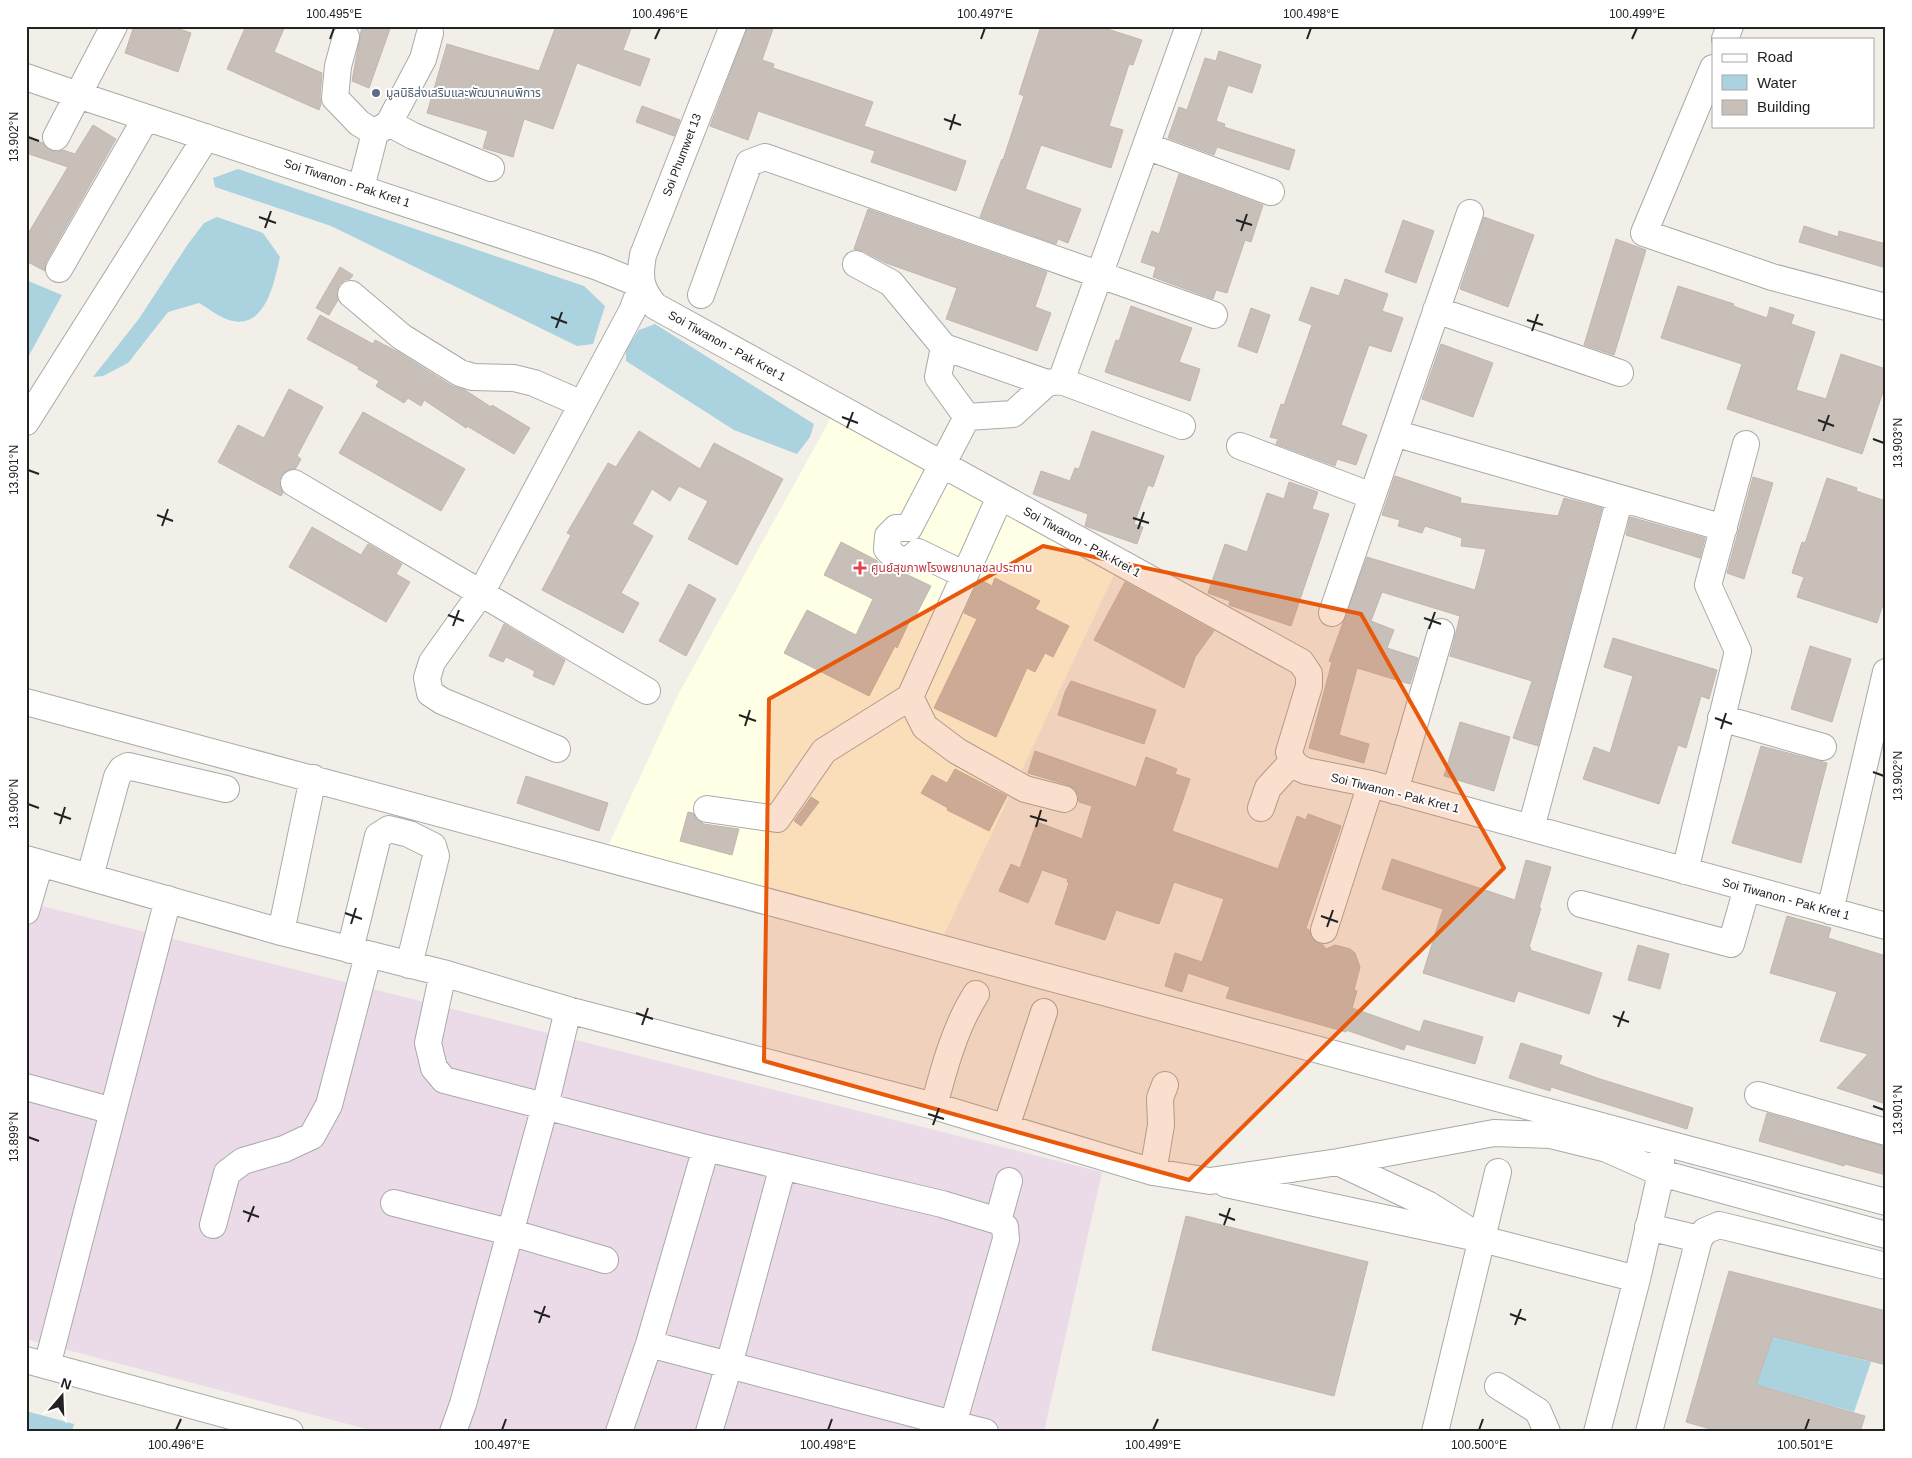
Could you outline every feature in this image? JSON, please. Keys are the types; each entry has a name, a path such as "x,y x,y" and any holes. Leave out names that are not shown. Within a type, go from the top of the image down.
{"street":[{"path":"56,137 114,26"},
{"name":"Soi Phumwet 13","path":"642,285 640,273 643,255 732,26"},
{"path":"967,417 1013,414 1054,382 1100,274 1189,26"},
{"path":"1725,38 1730,26"},
{"path":"361,188 382,128 423,59 430,33"},
{"path":"346,37 338,66 335,98 359,123 413,136 490,168"},
{"path":"1712,70 1644,233 1772,277 1886,307"},
{"name":"Soi Tiwanon - Pak Kret 1","path":"26,77 78,96 598,267 642,285 655,306 1301,662 1310,674 1309,686 1290,752 1292,762 1306,772 1383,787 1886,926"},
{"path":"59,269 146,118"},
{"path":"26,422 206,137"},
{"path":"1146,146 1271,192"},
{"path":"700,295 749,163 765,157 1214,315"},
{"path":"1332,613 1470,213"},
{"path":"856,264 891,284 944,346 1182,426"},
{"path":"557,749 442,701 430,693 427,678 432,662 481,593 632,312 642,285"},
{"path":"351,294 402,337 460,373 474,377 514,378 534,382 582,404"},
{"path":"1436,310 1620,374"},
{"path":"944,346 938,377 967,417"},
{"path":"965,575 918,552 909,560 897,559 888,549 888,536 896,528 909,528 967,417"},
{"path":"1394,433 1724,528"},
{"path":"1685,871 1738,651 1708,585 1746,444"},
{"path":"1240,446 1372,496"},
{"path":"294,483 647,691"},
{"path":"707,809 777,819 824,751 910,697 1000,497"},
{"path":"1531,828 1620,498"},
{"path":"1324,930 1383,787 1441,632"},
{"path":"1830,910 1886,672"},
{"path":"910,697 925,727 957,750 1025,789 1064,799"},
{"path":"26,702 314,778 1657,1142 1886,1202"},
{"path":"1722,718 1824,747"},
{"path":"1261,808 1268,788 1292,762"},
{"path":"90,876 118,777 122,769 128,766 226,789"},
{"path":"281,932 314,778"},
{"path":"213,1225 228,1173 243,1160 284,1149 312,1136 329,1105 359,952 378,836 389,829 409,834 433,846 436,856 409,965"},
{"path":"26,911 33,861 281,932 443,973 568,1010 934,1106 1153,1172 1210,1181 1482,1239 1637,1278"},
{"path":"1581,904 1731,944 1746,888"},
{"path":"168,899 113,1111 37,1363 290,1432"},
{"path":"443,973 428,1044 436,1072 444,1080 706,1148 942,1204 998,1221 1005,1227 1006,1238 953,1428"},
{"path":"934,1106 945,1066 968,1006 976,994"},
{"path":"453,1432 463,1404 545,1106 568,1010"},
{"path":"1006,1127 1044,1012"},
{"path":"1153,1172 1161,1126 1160,1098 1165,1085"},
{"path":"26,1087 113,1111"},
{"path":"1758,1095 1886,1132"},
{"path":"1210,1181 1338,1162 1494,1133 1550,1135 1607,1149 1661,1173 1886,1234"},
{"path":"1597,1432 1637,1278 1661,1173 1657,1142"},
{"path":"619,1432 649,1344 706,1148"},
{"path":"1338,1162 1429,1205 1482,1239"},
{"path":"709,1432 783,1166"},
{"path":"1435,1432 1498,1172"},
{"path":"998,1221 1008,1181"},
{"path":"394,1203 510,1232 605,1260"},
{"path":"1649,1432 1699,1239 1705,1231 1719,1225 1886,1266"},
{"path":"1648,1227 1699,1239"},
{"path":"649,1344 953,1428 985,1432"},
{"path":"1498,1386 1538,1411 1547,1432"}],"highlighted area":[{"path":"1043,546 1361,614 1504,868 1189,1180 764,1061 769,699"}],"shaded area":[{"path":"833,414 1115,573 941,941 607,848 678,695"},
{"path":"26,902 1102,1172 1044,1432 378,1432 26,1339"}],"water":[{"path":"238,169 584,286 605,306 593,344 577,346 331,226 215,187 213,178"},
{"path":"217,217 263,233 280,257 271,292 259,313 250,319 239,322 226,319 199,303 168,312 128,363 103,376 93,377 138,320 204,223"},
{"path":"26,280 62,295 26,361"},
{"path":"655,324 814,424 810,437 797,454 734,430 626,361 626,350 639,330"},
{"path":"1773,1336 1871,1362 1854,1412 1756,1385"},
{"path":"26,1411 74,1424 72,1432 26,1432"}],"building":[{"path":"134,26 171,26 191,33 178,72 125,53"},
{"path":"246,26 285,26 274,52 322,73 321,104 319,110 227,69"},
{"path":"362,26 391,26 369,88 352,81"},
{"path":"556,26 632,26 623,50 650,59 640,86 577,63 553,129 524,119 513,157 483,148 488,131 427,113 447,44 539,71"},
{"path":"748,26 774,26 762,60 774,64 773,68 873,102 864,126 966,161 956,191 871,162 875,151 758,111 748,140 710,126"},
{"path":"1041,26 1098,26 1142,40 1133,65 1129,64 1109,126 1123,130 1111,168 1041,145 1025,189 1081,209 1068,243 1058,239 1056,244 980,217 1003,160 1024,96 1019,94"},
{"path":"1219,51 1261,65 1252,93 1228,85 1216,121 1225,124 1224,127 1295,150 1289,170 1217,147 1214,155 1168,138 1179,107 1187,110 1205,58 1216,61"},
{"path":"642,106 680,120 674,136 636,122"},
{"path":"93,125 116,139 46,262 45,271 26,261 26,237 68,167 26,153 26,137 43,143 50,150 56,152 63,150 75,154"},
{"path":"1179,174 1263,205 1251,242 1245,240 1227,293 1216,290 1213,299 1153,277 1156,267 1141,262 1152,231 1159,234"},
{"path":"868,209 1047,272 1035,307 1051,313 1037,351 946,319 957,288 886,263 863,251 854,249"},
{"path":"1484,217 1534,235 1508,307 1460,289"},
{"path":"1403,220 1434,231 1416,283 1385,272"},
{"path":"1804,226 1838,237 1839,231 1886,244 1886,268 1799,242"},
{"path":"1616,239 1646,250 1614,355 1584,345"},
{"path":"340,267 353,275 350,279 345,280 339,285 336,292 338,300 329,315 316,308"},
{"path":"1345,279 1388,294 1382,311 1403,318 1391,352 1369,345 1341,425 1367,435 1356,465 1337,459 1335,466 1276,444 1278,439 1270,437 1281,404 1284,405 1312,325 1299,320 1311,287 1339,296"},
{"path":"1678,286 1734,304 1733,306 1767,318 1770,307 1794,315 1791,324 1815,332 1796,390 1826,399 1841,354 1886,369 1886,383 1862,454 1727,409 1742,364 1661,338"},
{"path":"1131,306 1192,328 1179,362 1200,369 1190,401 1105,372 1116,340 1119,341"},
{"path":"1251,308 1270,315 1257,353 1238,346"},
{"path":"320,315 373,344 375,340 398,352 452,386 465,390 491,407 492,405 530,428 514,454 467,426 466,428 424,400 421,406 408,398 404,403 376,386 379,381 358,369 359,367 307,339"},
{"path":"1441,344 1493,363 1473,417 1422,399"},
{"path":"289,389 323,407 297,456 301,459 296,468 287,470 281,476 279,483 283,493 281,496 218,462 238,425 264,438"},
{"path":"363,412 465,469 441,511 339,453"},
{"path":"639,431 700,469 714,443 783,479 737,565 688,539 708,501 679,486 670,501 652,489 632,524 653,536 621,593 639,603 623,633 542,590 571,535 567,533 608,463 616,467"},
{"path":"1092,431 1164,456 1153,487 1148,485 1134,524 1143,527 1137,544 1085,526 1088,514 1033,494 1041,471 1070,481 1075,468 1079,469"},
{"path":"1395,476 1461,498 1460,503 1558,516 1564,498 1602,508 1538,746 1513,738 1532,681 1450,656 1460,616 1382,592 1371,621 1394,630 1387,648 1418,658 1410,684 1357,668 1339,735 1369,744 1364,763 1309,748 1332,662 1329,661 1367,557 1475,590 1486,549 1461,546 1462,538 1425,526 1422,533 1398,526 1400,520 1382,515"},
{"path":"1753,477 1773,483 1744,579 1727,573"},
{"path":"1827,478 1857,488 1856,491 1886,501 1886,595 1877,623 1797,597 1804,577 1792,573 1802,542 1805,543"},
{"path":"1289,482 1318,492 1312,509 1329,514 1291,626 1229,605 1230,601 1208,593 1225,544 1247,552 1267,493 1284,499"},
{"path":"1630,517 1705,538 1700,558 1626,535"},
{"path":"312,527 361,555 368,544 402,564 396,574 410,582 386,622 289,567"},
{"path":"841,542 876,560 887,570 896,574 908,575 931,586 914,619 911,618 897,648 895,646 869,696 784,653 807,610 856,635 873,599 824,575"},
{"path":"995,578 1040,601 1035,609 1069,626 1053,657 1045,653 1035,672 1027,668 996,737 934,708 977,619 964,613 979,579 992,586"},
{"path":"1125,582 1214,631 1195,657 1184,688 1094,640"},
{"path":"689,584 716,599 686,656 659,641"},
{"path":"504,624 565,660 554,685 533,676 535,671 506,657 503,662 489,656"},
{"path":"1613,638 1717,670 1709,699 1701,696 1686,748 1678,745 1659,804 1583,779 1594,747 1610,753 1633,676 1604,667"},
{"path":"1810,646 1851,659 1832,722 1791,709"},
{"path":"1071,681 1156,710 1144,744 1058,715 1065,692"},
{"path":"1460,722 1510,737 1494,791 1444,776"},
{"path":"1761,746 1827,763 1801,863 1732,843"},
{"path":"1035,751 1136,787 1146,757 1177,769 1175,774 1190,779 1172,831 1278,869 1297,816 1306,820 1308,814 1341,826 1306,928 1309,930 1313,940 1323,945 1326,949 1335,945 1350,949 1355,953 1360,967 1354,990 1357,991 1352,1008 1420,1032 1424,1020 1483,1037 1475,1064 1406,1044 1404,1050 1346,1030 1346,1032 1226,998 1230,987 1188,973 1182,992 1165,986 1175,953 1202,962 1224,899 1174,882 1159,924 1116,910 1105,940 1055,924 1069,883 1067,882 1068,879 1042,870 1028,903 999,891 1011,864 1020,868 1037,822 1082,839 1092,806 1079,802 1075,789 1068,785 1028,773"},
{"path":"955,769 1007,796 989,831 947,810 948,808 921,793 932,775 947,783"},
{"path":"526,776 608,803 599,831 517,803"},
{"path":"811,797 819,802 801,826 794,821"},
{"path":"688,812 693,813 697,820 704,824 739,829 732,855 680,841"},
{"path":"1392,859 1515,900 1526,860 1551,867 1529,947 1531,948 1530,950 1602,973 1589,1014 1518,991 1514,1002 1423,973 1443,909 1382,889"},
{"path":"1787,916 1831,928 1828,938 1886,956 1886,1104 1837,1088 1868,1054 1820,1041 1837,992 1770,973"},
{"path":"1638,945 1669,954 1660,989 1628,980"},
{"path":"1521,1043 1562,1056 1559,1064 1693,1108 1687,1129 1551,1087 1550,1091 1509,1078"},
{"path":"1767,1113 1886,1147 1886,1175 1845,1164 1844,1166 1759,1141"},
{"path":"1186,1216 1368,1262 1334,1396 1152,1350"},
{"path":"1729,1271 1886,1311 1886,1365 1773,1336 1756,1385 1865,1416 1860,1432 1721,1432 1686,1422"}],"place":[{"name":"มูลนิธิส่งเสริมและพัฒนาคนพิการ","path":"376,93"},
{"name":"ศูนย์สุขภาพโรงพยาบาลชลประทาน","path":"860,568"}]}
